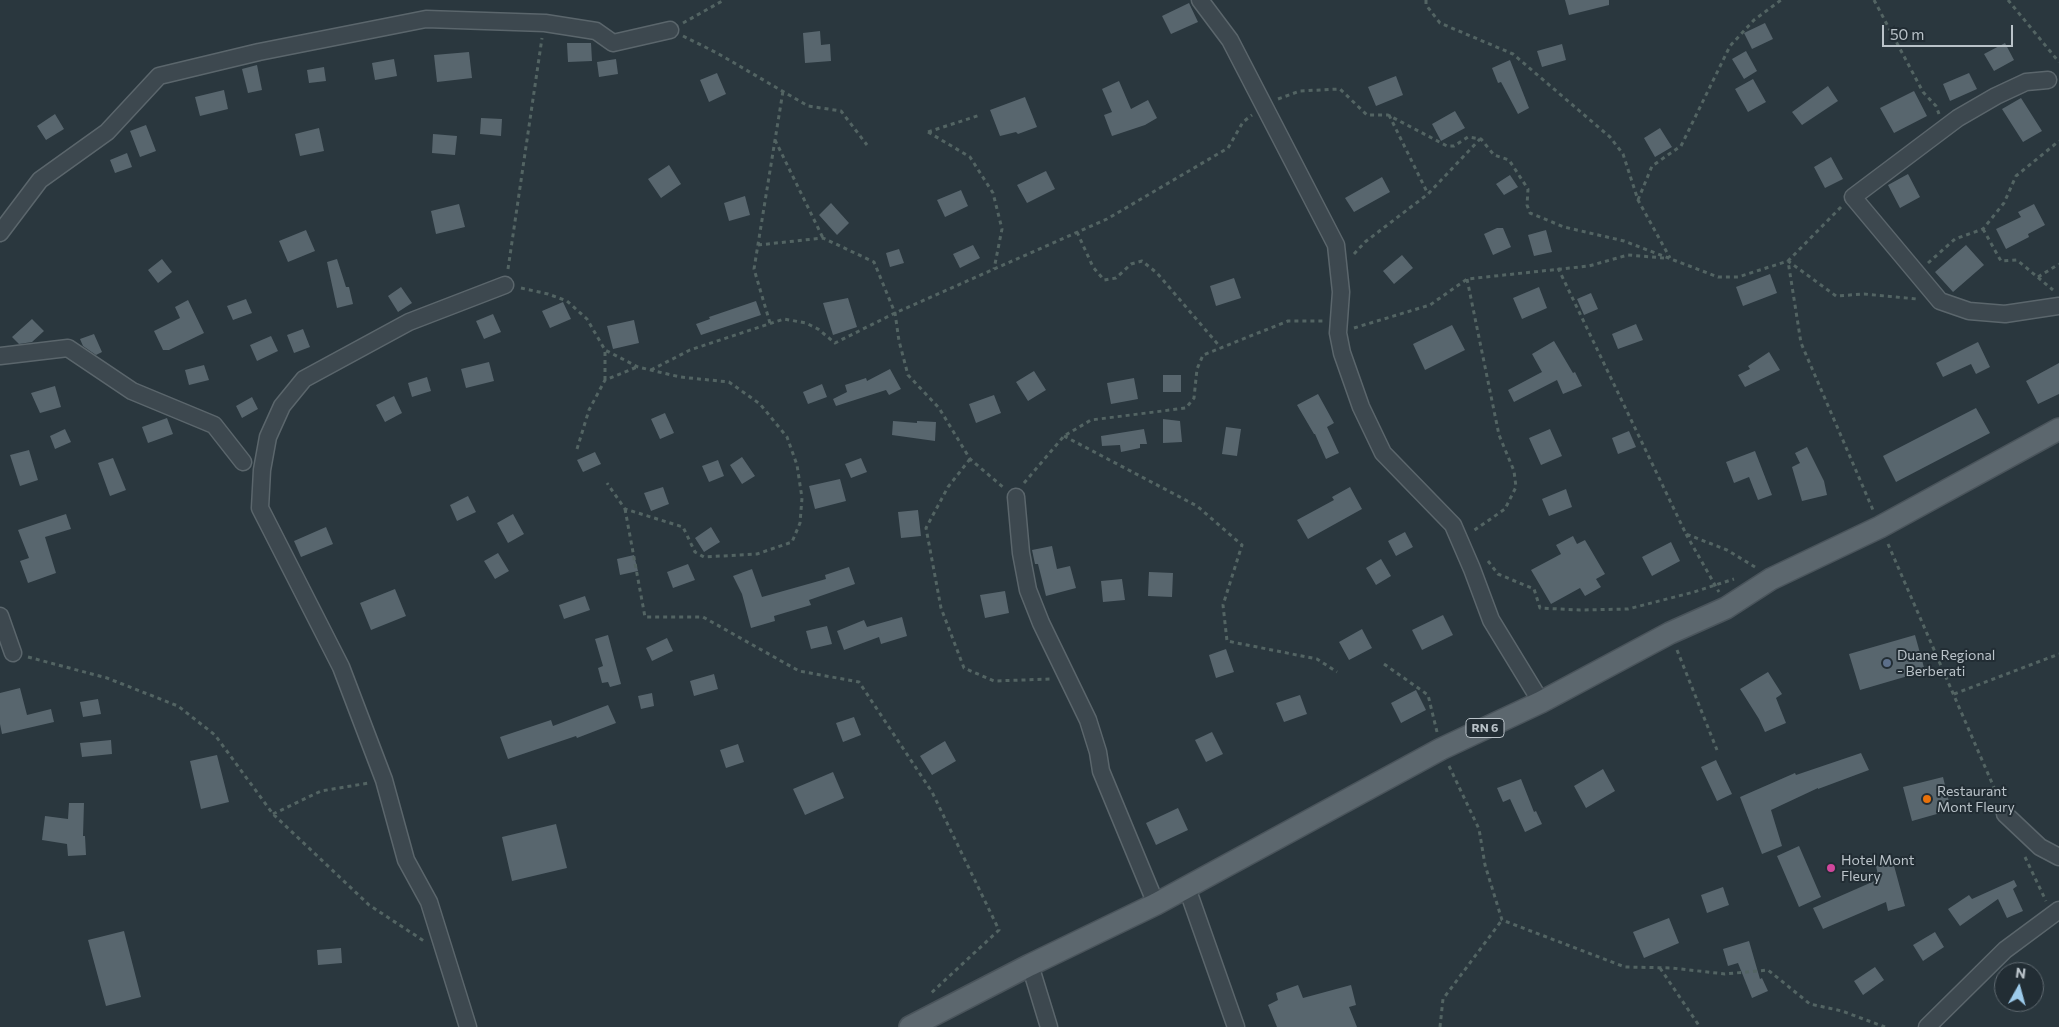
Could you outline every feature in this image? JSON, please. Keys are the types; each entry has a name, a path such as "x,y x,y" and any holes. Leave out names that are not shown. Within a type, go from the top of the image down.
{"main road":[{"name":"RN 6","path":"910,1027 1030,965 1187,888 1441,749 1541,702 1670,633 1726,608 1771,579 1880,527 2059,429"}],"street":[{"path":"1200,0 1230,40 1336,244 1341,292 1338,327 1342,353 1361,407 1383,452 1453,525 1491,620 1541,702"},
{"path":"0,233 40,180 107,132 159,76 259,52 426,19 544,23 596,31 613,43 670,30"},
{"path":"2048,80 2026,82 1958,118 1853,197 1940,301 1969,311 2005,314 2059,306"},
{"path":"468,1027 429,902 406,860 384,780 340,667 260,508 262,470 268,438 282,406 304,379 409,322 505,285"},
{"path":"0,356 68,348 132,391 214,425 243,462"},
{"path":"1016,497 1021,553 1028,590 1041,623 1088,720 1098,752 1101,771 1156,904"},
{"path":"0,616 12,653"},
{"path":"2005,814 2040,847 2059,857"},
{"path":"1187,888 1236,1027"},
{"path":"1927,1027 2006,950 2056,912"},
{"path":"1030,965 1049,1027"}],"path":[{"path":"670,30 724,0"},
{"path":"758,246 823,238 874,262 895,313 899,341 908,375 939,408 970,459 1016,497 1027,479 1064,436 1090,420 1186,408 1194,398 1197,369 1203,355 1288,321 1338,327 1430,305 1467,279 1589,266 1628,255 1670,258 1638,200 1622,154 1610,137 1513,54 1440,23 1426,5 1426,0"},
{"path":"1638,200 1652,166 1681,146 1730,46 1754,20 1781,0"},
{"path":"1874,0 1923,92 1936,106 1945,128"},
{"path":"2008,0 2059,62"},
{"path":"544,23 505,285 548,294 567,301 587,319 605,350 605,380 590,410 577,449"},
{"path":"670,30 717,53 808,106 842,111 867,145"},
{"path":"770,323 754,269 783,92"},
{"path":"1388,115 1428,194"},
{"path":"980,116 928,132 970,157 992,193 1002,229 994,269"},
{"path":"1339,272 1365,242 1428,194 1481,139"},
{"path":"775,140 823,238"},
{"path":"1916,273 1955,240 1983,229 2004,203 2016,176 2059,142"},
{"path":"1788,261 1841,206 1853,197"},
{"path":"1983,229 2001,261 2017,260 2059,295"},
{"path":"1077,232 1093,267 1104,280 1116,278 1131,264 1142,262 1157,273 1221,348"},
{"path":"1788,261 1836,296 1864,294 1940,301"},
{"path":"1788,261 1801,343 2005,814"},
{"path":"2038,276 2059,264"},
{"path":"1558,268 1686,534 1716,585 1726,608"},
{"path":"1453,525 1466,536 1506,510 1516,487 1514,471 1498,435 1467,279"},
{"path":"651,370 690,350 784,319 806,323 818,329 835,343"},
{"path":"605,350 638,367 680,377 729,382 760,404 787,437 797,465 802,498 800,523 792,542 757,554 704,557 695,552 683,527 625,509"},
{"path":"605,380 638,367"},
{"path":"1064,436 1197,506 1242,545 1223,605 1227,641 1317,659 1337,672"},
{"path":"970,459 948,486 926,528 941,608 964,668 994,681 1069,679"},
{"path":"607,482 625,509 645,618 703,617 799,671 859,682 932,792 1000,930 922,1001"},
{"path":"1686,534 1727,550 1760,570 1751,573"},
{"path":"1483,554 1498,574 1534,589 1540,608 1580,610 1628,609 1742,576"},
{"path":"1670,633 1717,750"},
{"path":"12,653 107,678 178,706 215,735 273,814 369,905 445,954"},
{"path":"1954,694 2059,654"},
{"path":"1384,664 1428,695 1441,749 1479,829 1485,865 1502,920"},
{"path":"273,814 322,791 384,780"},
{"path":"2025,856 2056,912"},
{"path":"1502,920 1625,967 1725,974 1768,970 1810,1004 1842,1011 1885,1027"},
{"path":"1440,1027 1443,999 1502,920"},
{"path":"1659,968 1700,1027"}],"building":[{"path":"1565,0 1609,0 1609,5 1569,15"},
{"path":"1189,3 1198,22 1171,34 1162,16"},
{"path":"1765,23 1773,39 1752,49 1744,33"},
{"path":"820,31 821,45 830,44 831,61 805,63 803,33"},
{"path":"567,43 591,43 592,61 568,62"},
{"path":"2005,43 2014,60 1994,71 1984,54"},
{"path":"1562,44 1566,60 1542,67 1537,51"},
{"path":"1746,51 1757,71 1744,79 1732,59"},
{"path":"469,52 472,78 437,82 434,55"},
{"path":"394,59 397,76 375,80 372,63"},
{"path":"616,59 618,74 599,77 597,62"},
{"path":"1510,60 1529,108 1518,114 1501,82 1498,83 1492,68"},
{"path":"257,65 262,90 248,93 242,69"},
{"path":"324,67 326,81 309,83 307,70"},
{"path":"717,73 726,94 709,102 700,80"},
{"path":"1969,73 1977,89 1950,101 1943,84"},
{"path":"1396,76 1403,95 1376,106 1368,87"},
{"path":"1753,79 1766,102 1748,112 1735,89"},
{"path":"1119,81 1131,109 1148,100 1157,118 1145,125 1112,136 1104,115 1112,112 1102,89"},
{"path":"1828,86 1838,101 1802,125 1792,112"},
{"path":"224,90 228,109 200,116 195,97"},
{"path":"1914,91 1927,116 1894,133 1880,108"},
{"path":"1025,97 1037,127 1018,134 1016,132 1000,136 990,110"},
{"path":"2021,98 2042,131 2023,142 2002,109"},
{"path":"1455,111 1465,128 1441,141 1432,124"},
{"path":"55,114 64,129 46,140 37,126"},
{"path":"481,118 502,119 501,136 480,134"},
{"path":"146,125 156,151 140,157 130,131"},
{"path":"319,128 324,151 300,156 295,134"},
{"path":"1660,128 1672,147 1655,157 1644,138"},
{"path":"433,134 457,136 455,155 432,153"},
{"path":"127,153 132,167 115,173 110,160"},
{"path":"1831,157 1843,179 1825,188 1814,167"},
{"path":"669,165 681,184 661,198 648,179"},
{"path":"1046,171 1055,189 1027,203 1017,185"},
{"path":"1908,174 1920,197 1900,208 1888,185"},
{"path":"1510,175 1518,187 1504,195 1496,184"},
{"path":"1382,177 1390,192 1354,212 1345,198"},
{"path":"961,190 968,206 945,217 937,200"},
{"path":"745,196 750,215 729,221 724,203"},
{"path":"831,203 849,223 837,235 819,215"},
{"path":"459,204 465,227 436,234 431,211"},
{"path":"2034,204 2045,225 2028,234 2029,237 2006,249 1996,229 2021,217 2018,212"},
{"path":"1497,228 1503,228 1511,247 1493,255 1484,234"},
{"path":"306,230 315,251 288,262 279,241"},
{"path":"1546,230 1552,252 1534,256 1528,235"},
{"path":"973,245 980,258 960,268 953,254"},
{"path":"1966,245 1984,265 1953,292 1935,272"},
{"path":"899,249 904,263 890,267 886,253"},
{"path":"1402,255 1413,268 1394,284 1383,271"},
{"path":"162,259 172,272 158,283 148,270"},
{"path":"337,259 346,287 349,287 353,304 337,308 327,262"},
{"path":"1770,274 1777,293 1743,306 1736,287"},
{"path":"1234,278 1241,298 1216,306 1210,286"},
{"path":"401,287 412,303 398,312 388,296"},
{"path":"1539,287 1547,308 1522,319 1513,298"},
{"path":"1591,293 1598,309 1584,315 1577,299"},
{"path":"848,298 857,327 833,335 823,303"},
{"path":"246,299 252,313 233,320 227,306"},
{"path":"188,300 204,333 169,350 163,350 154,331 180,318 175,307"},
{"path":"756,301 761,315 701,335 696,324 710,319 709,317"},
{"path":"563,302 571,319 550,328 542,311"},
{"path":"493,314 501,332 484,339 476,321"},
{"path":"32,319 44,331 32,342 19,344 12,337"},
{"path":"634,320 639,343 613,349 607,326"},
{"path":"1636,324 1643,340 1618,349 1612,334"},
{"path":"1452,325 1465,350 1425,370 1413,344"},
{"path":"303,329 310,347 294,353 287,335"},
{"path":"94,334 102,352 96,355 83,346 80,339"},
{"path":"271,336 278,351 257,361 250,345"},
{"path":"1554,341 1582,386 1563,394 1557,380 1514,402 1508,390 1542,372 1532,354"},
{"path":"1978,342 1990,367 1976,374 1971,364 1943,377 1936,363"},
{"path":"1769,352 1780,370 1745,387 1738,375 1750,369 1748,366"},
{"path":"489,362 494,381 466,388 461,369"},
{"path":"2059,363 2059,394 2038,404 2026,381"},
{"path":"204,365 209,380 189,385 185,370"},
{"path":"890,369 901,389 889,395 886,390 836,406 833,399 847,392 845,385 866,378 867,381"},
{"path":"1034,371 1046,390 1028,401 1016,382"},
{"path":"1163,375 1181,375 1181,392 1163,392"},
{"path":"427,377 431,391 412,397 408,383"},
{"path":"1134,378 1138,399 1111,404 1107,383"},
{"path":"822,384 827,397 808,404 803,392"},
{"path":"55,386 61,407 40,413 31,393"},
{"path":"1318,394 1334,423 1327,427 1339,453 1326,459 1315,434 1297,405"},
{"path":"994,395 1001,413 976,423 969,404"},
{"path":"394,396 402,413 385,422 376,405"},
{"path":"252,397 258,409 242,418 236,406"},
{"path":"1976,408 1990,433 1896,482 1883,456"},
{"path":"665,413 674,433 660,439 651,419"},
{"path":"167,418 173,434 148,443 142,427"},
{"path":"1163,419 1180,421 1182,442 1163,443"},
{"path":"893,421 936,422 935,441 892,435"},
{"path":"1226,427 1241,429 1237,456 1222,454"},
{"path":"65,429 71,442 55,449 50,436"},
{"path":"1144,429 1147,444 1140,444 1140,448 1121,452 1120,445 1102,446 1101,436"},
{"path":"1550,429 1562,456 1541,465 1529,438"},
{"path":"1629,431 1636,447 1618,454 1612,438"},
{"path":"1807,447 1824,481 1827,495 1802,501 1792,467 1800,463 1795,453"},
{"path":"29,450 38,480 20,486 10,455"},
{"path":"1755,451 1772,495 1758,500 1749,477 1734,483 1726,462"},
{"path":"595,452 601,464 583,472 577,460"},
{"path":"742,457 755,476 742,484 730,465"},
{"path":"113,458 126,490 110,496 98,463"},
{"path":"861,458 867,472 851,478 845,464"},
{"path":"718,460 724,476 709,482 702,466"},
{"path":"840,479 846,501 815,509 809,486"},
{"path":"663,487 669,504 651,511 644,493"},
{"path":"1350,487 1362,509 1308,539 1297,520 1334,500 1332,497"},
{"path":"1566,489 1572,507 1549,516 1542,499"},
{"path":"468,496 476,512 457,521 450,505"},
{"path":"918,510 921,536 901,538 898,512"},
{"path":"66,514 71,529 45,537 56,573 28,583 20,561 29,558 18,530"},
{"path":"513,514 524,534 508,543 497,523"},
{"path":"326,527 333,544 301,557 294,541"},
{"path":"711,527 720,542 704,552 695,538"},
{"path":"1405,532 1413,547 1396,556 1388,541"},
{"path":"1573,536 1577,544 1585,540 1605,574 1596,579 1601,587 1585,596 1580,588 1551,604 1531,570 1561,554 1556,545"},
{"path":"1671,542 1680,561 1652,576 1642,557"},
{"path":"1052,546 1057,569 1070,566 1076,588 1046,596 1038,564 1035,564 1032,550"},
{"path":"498,553 509,571 495,579 484,561"},
{"path":"634,555 638,571 620,575 617,559"},
{"path":"1381,559 1391,576 1376,585 1366,568"},
{"path":"688,564 695,580 673,588 667,572"},
{"path":"849,567 855,584 809,600 811,605 774,616 775,621 751,628 742,594 733,576 752,569 762,597 826,579 825,575"},
{"path":"1149,572 1173,573 1172,597 1148,596"},
{"path":"1122,579 1125,600 1103,602 1101,581"},
{"path":"395,589 406,616 371,630 360,603"},
{"path":"1005,591 1009,613 985,618 980,595"},
{"path":"585,596 590,610 564,619 559,605"},
{"path":"1443,615 1453,635 1422,650 1412,630"},
{"path":"902,617 907,636 881,644 879,637 844,650 837,631 864,620 867,627"},
{"path":"827,626 832,644 811,649 806,631"},
{"path":"1362,629 1372,648 1349,660 1339,642"},
{"path":"608,635 621,684 610,687 608,682 602,683 598,668 603,666 595,639"},
{"name":"Duane Regional - Berberati","path":"1915,635 1925,671 1860,690 1849,654"},
{"path":"667,638 673,651 652,661 646,648"},
{"path":"1226,649 1234,672 1216,678 1209,655"},
{"path":"1768,672 1782,694 1776,698 1786,723 1765,732 1740,689"},
{"path":"714,674 718,689 694,696 690,681"},
{"path":"20,688 27,715 51,709 54,722 2,734 0,724 0,693"},
{"path":"1416,690 1426,710 1401,723 1391,703"},
{"path":"652,693 654,706 641,709 638,696"},
{"path":"1300,695 1307,714 1284,722 1276,703"},
{"path":"98,699 101,714 83,717 80,702"},
{"path":"608,705 616,723 577,738 576,736 508,759 500,737 551,720 553,726"},
{"path":"854,717 861,735 843,742 836,723"},
{"path":"1212,732 1223,754 1206,762 1195,740"},
{"path":"111,740 112,754 82,757 80,743"},
{"path":"945,741 956,761 932,775 920,756"},
{"path":"738,744 744,762 726,768 720,750"},
{"path":"1861,753 1869,770 1818,788 1771,810 1782,846 1762,854 1740,797 1795,773 1796,775"},
{"path":"217,755 229,802 201,809 190,761"},
{"path":"1716,760 1732,794 1717,801 1701,767"},
{"path":"1603,769 1615,791 1586,808 1574,786"},
{"path":"833,772 844,798 805,815 793,789"},
{"name":"Restaurant Mont Fleury","path":"1943,777 1951,810 1912,821 1903,787"},
{"path":"1521,779 1534,812 1536,811 1542,824 1525,832 1510,799 1503,802 1497,788"},
{"path":"69,803 84,803 83,836 85,836 86,855 68,856 67,844 42,840 45,816 68,819"},
{"path":"1178,808 1188,830 1156,845 1146,823"},
{"path":"556,824 567,868 512,881 502,837"},
{"path":"1799,846 1821,897 1799,907 1777,856"},
{"path":"1893,862 1905,906 1888,911 1886,902 1823,929 1813,908 1879,879 1876,866"},
{"path":"2014,880 2017,886 2013,889 2023,911 2007,918 1998,899 1960,926 1948,909 1969,895 1972,899"},
{"path":"1723,887 1729,905 1707,913 1701,895"},
{"path":"1669,918 1679,943 1644,958 1633,932"},
{"path":"124,931 141,997 106,1006 88,940"},
{"path":"1935,932 1944,947 1923,961 1913,945"},
{"path":"1749,941 1760,979 1762,978 1768,991 1752,998 1738,963 1728,966 1723,949"},
{"path":"341,948 342,963 318,965 317,950"},
{"path":"1875,967 1884,980 1863,995 1854,981"},
{"path":"1298,985 1303,998 1351,985 1356,1005 1349,1007 1357,1027 1277,1027 1268,1005 1278,1000 1276,993"}],"place":[{"name":"Duane Regional - Berberati","path":"1887,663"},
{"name":"Restaurant Mont Fleury","path":"1927,799"},
{"name":"Hotel Mont Fleury","path":"1831,868"}]}
